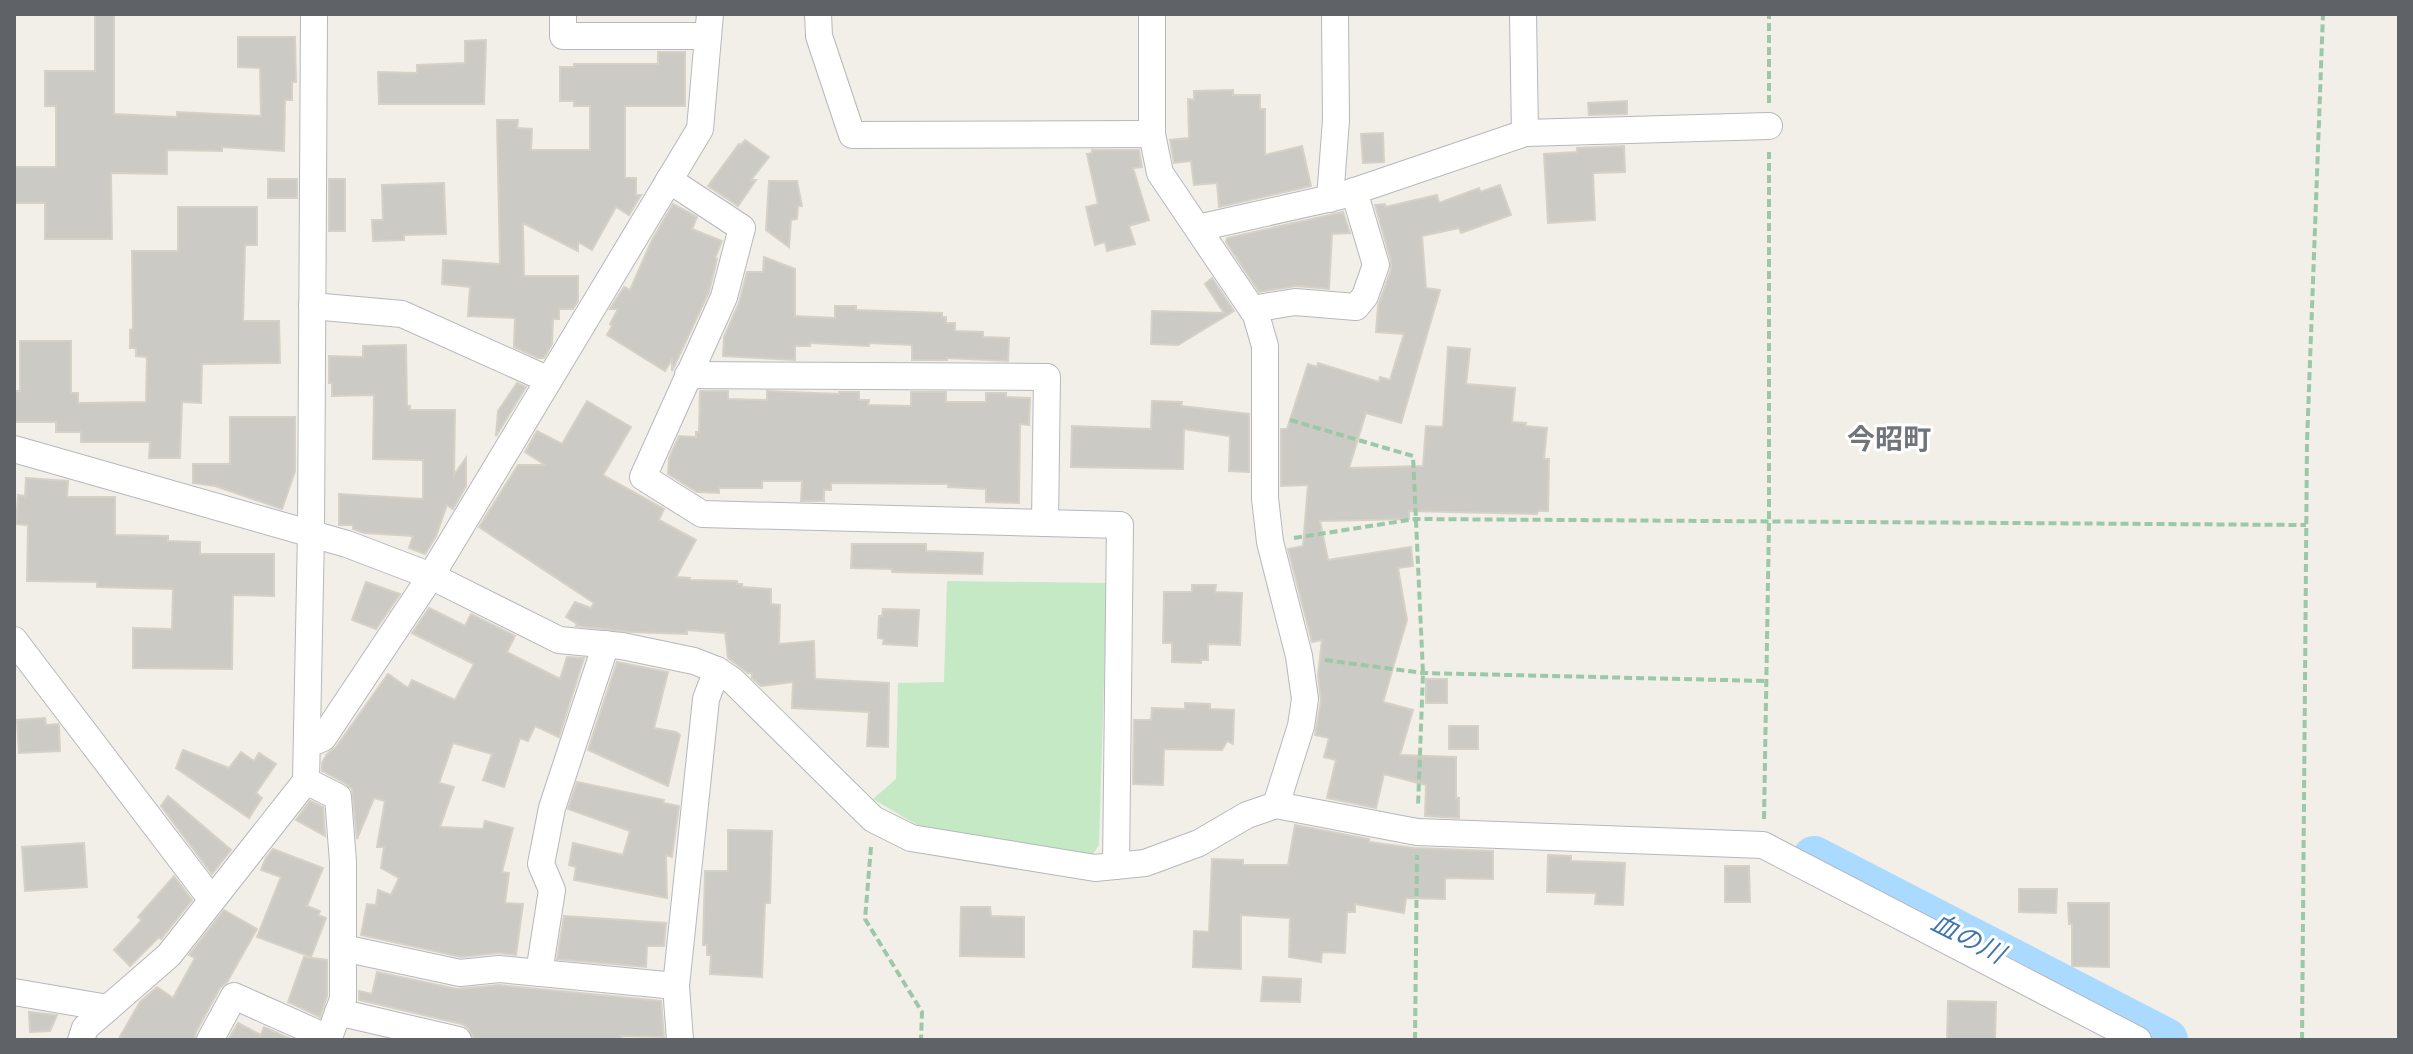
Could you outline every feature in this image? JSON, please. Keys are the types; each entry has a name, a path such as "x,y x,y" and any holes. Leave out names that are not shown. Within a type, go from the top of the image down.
{"street":[{"path":"81,1040 85,1028 169,955 306,781 311,533 314,14"},
{"path":"307,745 323,738 431,576 700,129 709,25 563,36 563,14"},
{"path":"818,14 819,36 852,135 1152,134"},
{"path":"1152,14 1152,134 1160,173 1256,315 1265,346 1265,498 1270,542 1299,656 1305,699 1301,726 1276,805"},
{"path":"1252,309 1295,302 1356,307 1365,296 1376,265 1342,195 1336,120 1335,14"},
{"path":"1523,14 1525,133"},
{"path":"1198,228 1342,195 1525,133 1769,126"},
{"path":"669,180 742,228 724,297 643,477 702,514 1120,525 1116,866"},
{"path":"312,306 402,314 549,380"},
{"path":"688,375 1047,377 1045,523"},
{"path":"14,449 347,544 431,576 559,640 606,644 694,661 717,670 733,681 873,819 911,838 1095,868 1145,863 1199,843 1247,815 1276,805 1417,832 1763,845 2138,1040"},
{"path":"14,640 212,900"},
{"path":"539,973 552,890 541,864 552,808 606,644"},
{"path":"680,1040 676,986 706,699 717,670"},
{"path":"210,1040 234,996 328,1039 343,999 343,862 338,797 306,781"},
{"path":"343,948 460,973 499,969 676,986"},
{"path":"14,992 108,1008"},
{"path":"338,1012 458,1040"}],"path":[{"path":"1763,845 1769,523 1769,14"},
{"path":"2302,1040 2307,442 2323,14"},
{"path":"1265,413 1413,456 1423,673 1417,832 1415,1040"},
{"path":"1270,542 1415,519 2306,525"},
{"path":"1299,656 1423,673 1766,681"},
{"path":"873,819 865,919 922,1012 921,1040"}],"green space":[{"path":"947,581 1107,583 1099,845 1091,857 924,829 873,799 896,779 898,683 944,682"}],"building":[{"path":"95,14 114,14 114,114 177,117 177,112 261,116 260,68 238,67 238,37 295,37 296,82 292,82 292,100 285,100 284,151 222,147 222,151 167,150 167,174 111,173 112,239 45,239 45,203 14,203 14,167 56,167 56,106 45,106 45,71 95,71"},
{"path":"486,40 484,104 379,104 378,72 417,73 417,65 465,63 465,41"},
{"path":"658,52 685,52 685,106 625,106 625,178 636,178 636,195 641,195 629,215 616,207 592,250 578,242 578,251 523,223 524,276 578,276 578,301 573,309 559,309 559,319 553,319 552,344 544,358 538,358 514,347 515,318 468,316 470,287 442,284 443,260 500,264 497,120 518,120 517,128 532,129 531,150 590,150 590,106 574,106 574,101 560,101 560,67 574,67 574,64 658,64"},
{"path":"1233,90 1233,95 1260,95 1260,109 1265,109 1265,155 1302,146 1311,186 1219,207 1217,183 1194,185 1191,161 1174,163 1170,140 1189,138 1188,99 1194,100 1194,91"},
{"path":"1627,101 1627,114 1589,115 1588,103"},
{"path":"1383,133 1384,162 1363,163 1361,134"},
{"path":"745,140 769,157 751,180 756,180 738,206 708,186"},
{"path":"1624,146 1625,172 1593,173 1595,220 1548,223 1544,154 1577,152 1577,148"},
{"path":"1092,150 1139,150 1142,167 1133,168 1149,220 1129,226 1135,244 1107,251 1105,242 1095,245 1086,207 1098,204 1087,154"},
{"path":"268,179 297,179 297,198 268,198"},
{"path":"329,179 345,179 345,231 329,231"},
{"path":"769,181 797,181 802,206 798,206 797,219 791,220 789,247 766,230"},
{"path":"444,183 446,234 404,235 404,240 373,241 372,220 383,220 382,185"},
{"path":"1500,185 1511,215 1461,233 1459,228 1422,236 1426,288 1440,290 1401,423 1366,413 1349,468 1423,466 1426,426 1443,427 1448,347 1470,349 1466,384 1515,388 1512,422 1547,428 1544,459 1549,459 1548,511 1538,511 1537,514 1409,511 1409,519 1320,521 1328,560 1411,547 1413,566 1398,568 1407,620 1383,702 1413,710 1400,755 1456,757 1459,818 1425,816 1426,785 1384,774 1376,808 1327,798 1336,760 1324,757 1329,738 1315,735 1321,701 1318,675 1322,640 1312,642 1288,549 1303,546 1308,485 1281,486 1281,429 1287,429 1308,364 1317,367 1318,363 1379,382 1380,377 1390,380 1404,334 1376,332 1378,306 1391,270 1391,261 1375,205 1385,204 1385,207 1437,195 1439,203 1479,188 1480,192"},
{"path":"673,204 697,217 692,229 722,241 715,258 709,292 672,371 672,359 665,371 607,335 618,309 610,309 624,287 630,290 652,240"},
{"path":"178,207 257,207 257,245 245,245 243,321 279,321 280,363 202,364 201,403 182,402 180,458 149,458 150,442 81,442 81,432 56,432 56,422 14,422 14,391 20,391 20,341 71,341 71,393 78,393 78,403 146,402 147,357 136,356 136,348 130,348 130,330 133,329 132,251 178,251"},
{"path":"1343,212 1350,233 1332,234 1329,289 1296,286 1259,292 1226,242 1227,238"},
{"path":"764,257 795,269 795,316 835,318 835,306 856,306 856,310 942,313 946,323 955,323 955,331 983,332 983,337 1009,338 1008,361 912,360 912,345 869,343 869,346 810,343 810,346 795,346 795,360 723,356 724,337 739,303 747,272 763,272"},
{"path":"1212,278 1234,311 1178,345 1151,344 1152,311 1224,313 1205,284"},
{"path":"406,345 407,406 410,410 455,410 454,475 466,458 466,486 453,509 447,505 436,536 425,554 409,548 413,536 364,533 353,529 353,525 339,525 339,494 423,499 423,460 373,459 374,395 332,396 332,383 329,383 329,356 363,357 363,346"},
{"path":"517,383 526,387 496,436 498,411"},
{"path":"700,391 728,391 728,399 767,400 767,391 859,392 859,400 869,400 868,405 911,406 911,392 946,392 946,402 986,402 986,393 1030,398 1029,425 1020,424 1019,503 986,502 986,489 948,487 949,484 831,483 831,490 824,490 824,501 801,501 802,481 762,481 762,488 719,488 719,493 697,492 668,474 669,458 679,436 696,437 696,432 699,432"},
{"path":"587,401 631,427 603,475 664,509 659,520 696,540 676,577 737,581 742,587 771,589 771,604 780,605 779,644 814,641 815,679 889,683 888,747 867,746 869,712 792,708 793,682 761,686 752,678 752,673 728,658 725,633 687,630 687,634 631,632 576,626 566,617 575,602 591,608 594,603 479,527 518,465 545,465 525,452 537,431 562,444"},
{"path":"1152,401 1182,402 1181,406 1249,414 1249,472 1229,471 1230,436 1184,429 1183,469 1071,467 1072,426 1151,429"},
{"path":"230,417 295,417 295,471 282,509 215,486 193,483 193,464 230,464"},
{"path":"26,478 68,481 67,497 115,497 115,535 168,536 168,541 200,542 200,554 274,554 274,596 233,595 232,669 133,668 133,628 172,629 173,589 97,587 97,582 27,581 28,525 16,524 18,495 25,496"},
{"path":"852,544 926,544 926,551 983,553 982,574 851,568"},
{"path":"366,582 400,594 376,629 352,620"},
{"path":"1192,585 1216,585 1215,592 1242,593 1240,645 1208,644 1208,660 1201,660 1201,663 1172,662 1172,643 1163,643 1164,592 1192,592"},
{"path":"429,608 465,626 471,614 515,636 507,652 560,679 567,657 584,658 559,737 535,726 528,741 520,738 504,787 483,780 492,754 453,743 439,783 454,787 440,827 483,829 485,821 513,828 502,872 509,873 505,903 523,904 516,955 498,953 461,957 361,935 367,904 376,905 378,890 391,895 399,878 381,868 384,847 377,847 385,801 374,798 357,839 352,789 322,771 322,763 388,674 408,688 412,680 455,700 474,664 412,633"},
{"path":"883,609 919,610 917,646 883,644 884,639 878,638 879,616 882,616"},
{"path":"617,662 668,672 654,728 680,735 668,786 588,750"},
{"path":"1426,679 1447,679 1447,703 1426,703"},
{"path":"1185,703 1210,704 1210,709 1234,710 1233,744 1227,741 1222,750 1164,749 1163,785 1133,784 1134,720 1151,720 1152,708 1185,709"},
{"path":"45,718 46,725 59,726 60,751 19,753 17,720"},
{"path":"1449,726 1478,726 1478,749 1449,749"},
{"path":"183,750 229,768 241,752 254,761 259,753 276,764 256,793 262,798 249,818 176,768"},
{"path":"577,782 664,800 663,803 679,806 672,857 666,855 667,898 574,880 576,867 569,865 573,843 623,855 630,831 568,809"},
{"path":"168,796 231,850 212,874 161,806"},
{"path":"310,801 323,807 325,836 296,820"},
{"path":"1295,825 1369,839 1369,842 1414,848 1493,851 1493,879 1445,878 1445,899 1406,898 1404,913 1355,904 1355,912 1347,912 1345,953 1322,952 1321,962 1289,957 1290,918 1241,915 1241,969 1193,967 1194,931 1209,932 1212,859 1243,860 1243,865 1288,865"},
{"path":"728,830 772,831 770,903 765,903 762,977 710,974 711,955 707,955 707,945 703,945 705,871 728,871"},
{"path":"84,843 87,887 25,891 22,847"},
{"path":"273,849 323,868 307,906 320,911 318,915 326,918 311,957 257,937 281,877 261,870"},
{"path":"1548,855 1571,856 1571,861 1625,863 1623,905 1595,904 1596,893 1547,892"},
{"path":"1725,866 1749,866 1750,902 1725,902"},
{"path":"174,876 192,900 161,939 159,937 130,966 114,950 142,920 138,917"},
{"path":"2019,889 2057,889 2056,913 2019,912"},
{"path":"2068,903 2109,903 2109,967 2072,966 2072,924 2069,924"},
{"path":"961,907 990,907 991,916 1024,917 1024,957 960,956"},
{"path":"224,910 257,929 227,982 220,988 194,1040 118,1040 140,1002 157,987 173,998 195,958 189,955"},
{"path":"564,916 666,923 664,946 647,946 646,967 557,959"},
{"path":"304,957 327,960 327,996 320,1017 288,1002"},
{"path":"377,972 457,989 499,985 661,1001 664,1037 474,1040 469,1029 462,1024 359,1000 359,991 372,994"},
{"path":"1263,977 1301,979 1300,1002 1261,1001"},
{"path":"1948,1001 1996,1002 1995,1040 1947,1040"},
{"path":"29,1012 57,1015 50,1031 30,1032"},
{"path":"238,1023 261,1035 264,1027 293,1040 228,1040"}],"waterway":[{"name":"血の川","path":"1814,858 2166,1040"}],"district":[{"name":"今昭町","path":"1889,439"}]}
